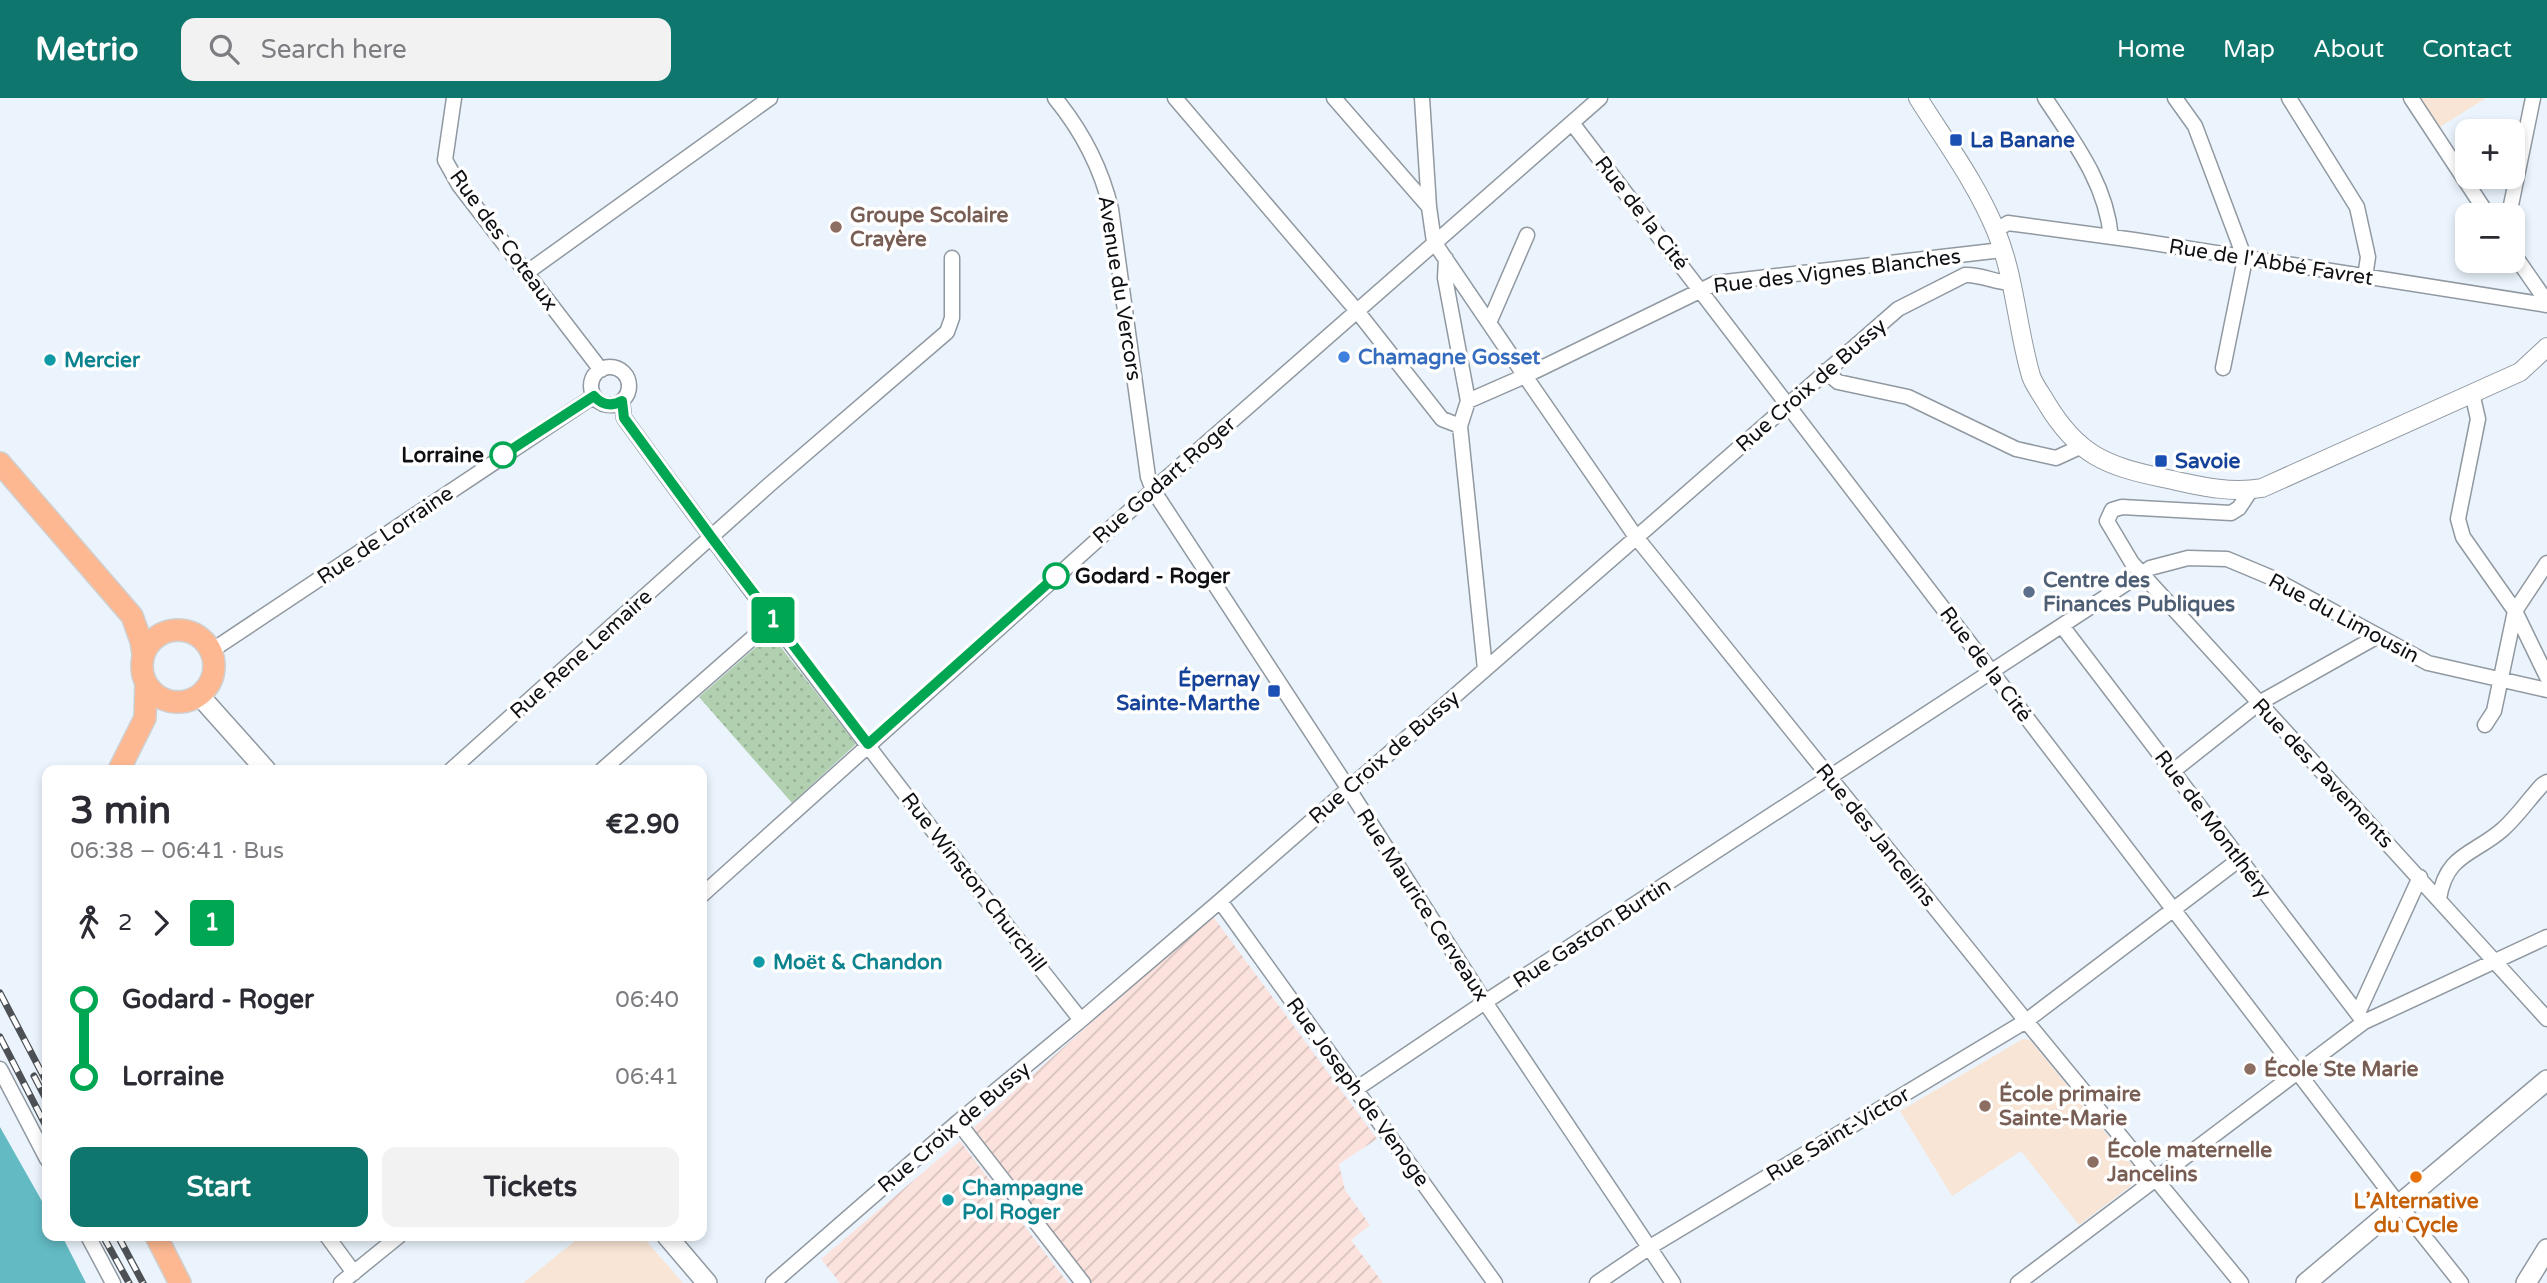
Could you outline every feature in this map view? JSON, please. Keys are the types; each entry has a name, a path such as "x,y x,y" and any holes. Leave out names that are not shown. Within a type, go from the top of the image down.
{"main road":[{"path":"0,463 132,615 143,654 141,664 146,683 145,718 122,765"},
{"path":"132,615 170,630 190,631 199,636 211,651 214,663 213,675 200,695 174,702 145,718"},
{"path":"143,654 153,639 170,630"},
{"path":"146,683 158,696 174,702"},
{"path":"200,695 262,765"},
{"path":"2306,1283 2547,1080"},
{"path":"159,1241 180,1283"},
{"path":"671,1241 707,1283"},
{"path":"2526,1283 2547,1249"}],"street":[{"name":"Rue des Coteaux","path":"454,98 445,160 459,185 601,370"},
{"path":"526,273 770,98"},
{"name":"Avenue du Vercors","path":"1055,98 1071,118 1094,158 1111,209 1148,477 1153,490"},
{"path":"1175,98 1357,311 1442,419 1460,426"},
{"path":"1334,98 1429,207"},
{"path":"1422,98 1434,242"},
{"name":"Rue Godart Roger","path":"707,890 1153,490 1600,98"},
{"path":"1918,98 1971,183 1996,230 2012,283 2031,378 2059,424 2080,447 2104,461 2130,471 2225,491 2251,491 2520,372 2547,363"},
{"path":"2045,98 2092,171 2109,216 2111,237"},
{"path":"2175,98 2195,126 2245,258 2223,368"},
{"path":"2289,98 2357,207 2368,257 2365,277"},
{"path":"2411,98 2480,203"},
{"path":"2511,203 2533,98"},
{"name":"Rue de la Cité","path":"1572,123 2461,1283"},
{"name":"Rue de l'Abbé Favret","path":"1996,230 2008,223 2547,304"},
{"path":"1489,323 1527,235"},
{"name":"Rue des Jancelins","path":"1434,242 1636,537 2241,1283"},
{"name":"Rue des Vignes Blanches","path":"1468,401 1716,283 2002,250"},
{"name":"Rue Rene Lemaire","path":"457,765 810,448 947,332 952,318 952,258"},
{"path":"1446,259 1445,278 1468,401 1460,426 1485,669"},
{"path":"2525,271 2547,304"},
{"name":"Rue Croix de Bussy","path":"773,1283 958,1122 1220,901 1898,309 1965,275 2012,283"},
{"path":"2520,372 2547,347"},
{"path":"613,368 627,378 628,390 622,401 610,405 598,401 594,396 591,385 596,373 601,370 613,368"},
{"path":"1825,371 1838,382 1908,397 2016,449 2056,458 2080,447"},
{"path":"2473,393 2478,419 2458,519 2463,537 2515,611 2547,677"},
{"name":"Rue de Lorraine","path":"211,651 594,396"},
{"name":"Rue Winston Churchill","path":"622,401 624,418 712,538 977,888 1082,1020"},
{"name":"Rue Maurice Cerveaux","path":"1153,490 1485,1002 1673,1283"},
{"name":"Rue des Pavements","path":"2251,491 2239,508 2231,513 2122,507 2112,510 2107,521 2132,563 2547,1019"},
{"name":"Rue du Limousin","path":"1991,672 2143,572 2188,558 2227,559 2270,577 2428,663 2547,690"},
{"path":"2485,725 2494,711 2515,611 2547,563"},
{"path":"608,765 773,620"},
{"name":"Rue de Montlhéry","path":"2062,626 2361,1018"},
{"path":"2173,771 2259,703 2378,636"},
{"name":"Rue Gaston Burtin","path":"1356,1089 1991,672"},
{"path":"2439,899 2441,886 2455,861 2500,832 2545,781"},
{"name":"Rue Saint-Victor","path":"1597,1283 1650,1247 2026,1021 2240,859"},
{"path":"2361,1018 2420,877"},
{"name":"Rue Joseph de Venoge","path":"1220,901 1495,1283"},
{"path":"2018,1283 2298,1073 2361,1018 2547,937"},
{"path":"0,1069 42,1149"},
{"path":"958,1122 1083,1283"},
{"path":"91,1241 113,1283"},
{"path":"331,1241 354,1273"},
{"path":"341,1283 393,1241"}],"shaded area":[{"path":"2421,98 2486,98 2440,127"},
{"path":"1212,915 1377,1139 1339,1164 1345,1190 1370,1225 1351,1240 1383,1283 1090,1283 973,1128"},
{"path":"2023,1039 2030,1040 2140,1175 2140,1179 2079,1225 2021,1151 1952,1196 1900,1111"},
{"name":"Champagne Pol Roger","path":"960,1141 1068,1283 840,1283 821,1259"},
{"path":"575,1241 646,1241 683,1283 523,1283"}],"green space":[{"path":"763,641 777,642 856,744 792,803 699,697"}],"water":[{"path":"0,1127 42,1201 42,1241 65,1241 86,1283 0,1283"}],"railway":[{"path":"0,993 42,1073"},
{"path":"0,1037 42,1118"},
{"path":"34,1076 42,1091"},
{"path":"106,1241 129,1283"},
{"path":"121,1241 143,1283"}],"bus line":[{"name":"1","path":"503,455 594,396 604,404 622,401 624,418 868,744 1056,576"}],"place":[{"name":"La Banane","path":"1956,140"},
{"name":"Groupe Scolaire Crayère","path":"836,227"},
{"name":"Chamagne Gosset","path":"1344,357"},
{"name":"Mercier","path":"50,360"},
{"name":"Lorraine","path":"503,455"},
{"name":"Savoie","path":"2161,461"},
{"name":"Godard - Roger","path":"1056,576"},
{"name":"Centre des Finances Publiques","path":"2029,592"},
{"name":"Épernay Sainte-Marthe","path":"1274,691"},
{"name":"Moёt & Chandon","path":"759,962"},
{"name":"École Ste Marie","path":"2250,1069"},
{"name":"École primaire Sainte-Marie","path":"1985,1106"},
{"name":"École maternelle Jancelins","path":"2093,1162"},
{"name":"L’Alternative du Cycle","path":"2416,1177"},
{"name":"Champagne Pol Roger","path":"948,1200"}]}
